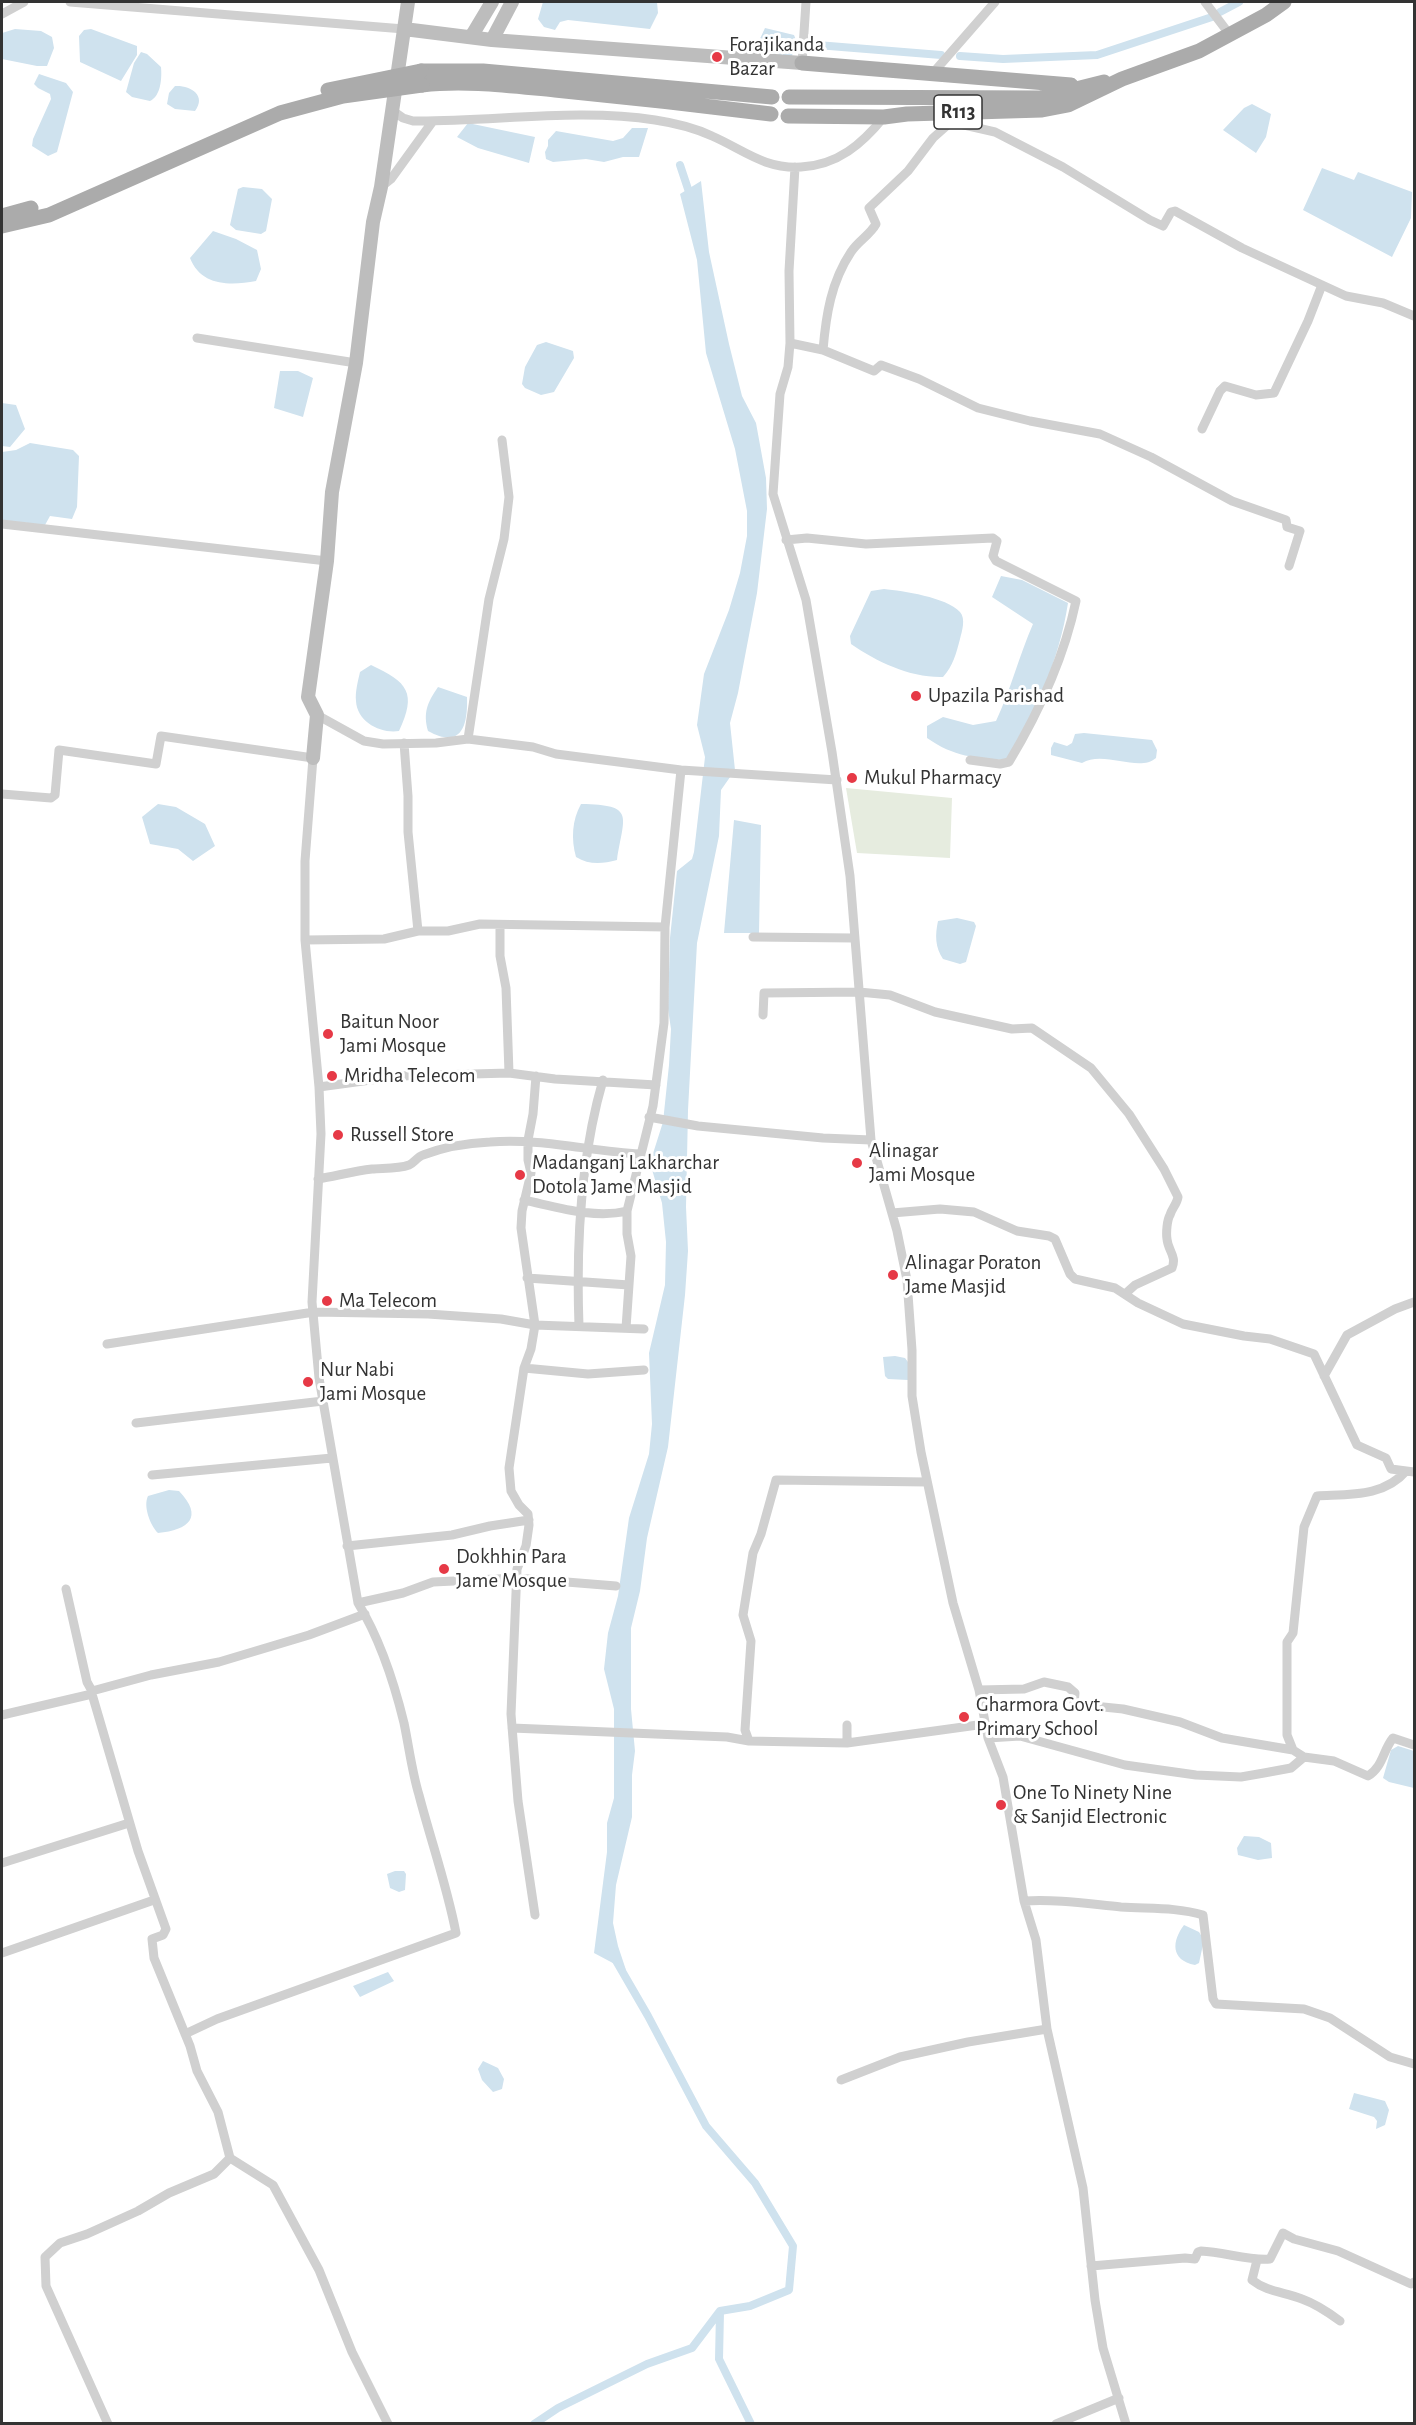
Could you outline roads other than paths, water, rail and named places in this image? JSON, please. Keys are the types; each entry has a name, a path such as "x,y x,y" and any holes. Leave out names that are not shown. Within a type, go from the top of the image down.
{"main road":[{"name":"R113","path":"788,116 884,117 907,114 1042,110 1068,105 1122,79 1199,51 1266,15 1284,2"},
{"path":"802,63 1055,85 1092,85"},
{"path":"482,77 771,114"},
{"path":"2,216 45,205 277,105 340,87 421,78 446,82 482,77 772,97"},
{"path":"2,226 49,214 280,113 421,78"},
{"name":"R113","path":"789,97 1040,98 1122,79"}],"street":[{"path":"2,14 24,2"},
{"path":"70,2 404,29 492,40 802,63 806,2"},
{"path":"185,2034 217,2019 456,1933 450,1901 418,1793 403,1721 387,1668 365,1614 358,1604 319,1378 314,1312 321,1134 319,1087 305,940 305,861 317,715 308,697 327,561 332,492 356,363 373,222 381,187 408,2"},
{"path":"471,37 492,2"},
{"path":"492,40 512,2"},
{"path":"933,73 995,2"},
{"path":"1205,2 1230,35"},
{"path":"393,111 414,121 542,116 654,120 700,131 758,160 786,167 820,165 840,157 860,144 884,117"},
{"path":"381,187 391,179 433,121"},
{"path":"823,350 829,301 842,265 853,248 876,224 869,208 908,171 933,138 951,122 995,132 1063,167 1163,226 1171,212 1175,211 1242,248 1346,296 1383,303 1414,316"},
{"path":"795,167 789,271 790,343 788,367 780,394 773,494 806,600 837,780 850,876 871,1140 892,1213 907,1280 912,1350 912,1396 927,1482 953,1603 979,1690 988,1738 1004,1777 1024,1901 1036,1940 1047,2029 1083,2188 1103,2348 1126,2424"},
{"path":"1202,429 1220,391 1225,387 1256,395 1274,393 1308,321 1322,285"},
{"path":"197,338 356,363"},
{"path":"790,343 823,350 874,371 881,365 919,378 978,408 1030,421 1100,434 1151,457 1232,501 1286,520 1287,527 1300,531 1289,566"},
{"path":"468,739 489,599 504,538 508,497 502,440"},
{"path":"2,524 327,561"},
{"path":"786,540 807,538 866,544 993,538 997,541 993,556 996,561 1076,601 1057,666 1030,728 1009,762 1000,764 970,760"},
{"path":"317,715 364,741 383,744 468,739 533,747 556,754 681,770 837,780"},
{"path":"2,794 51,798 55,795 59,750 156,764 161,736 313,758"},
{"path":"404,743 408,831 418,931"},
{"path":"626,1328 631,1256 627,1234 627,1211 640,1154 652,1117 664,1023 665,927 681,770"},
{"path":"305,940 384,939 418,931 448,931 480,924 665,927"},
{"path":"500,925 510,1073"},
{"path":"753,938 854,938"},
{"path":"763,1015 764,993 859,992 890,995 935,1012 1012,1029 1032,1028 1091,1068 1129,1114 1164,1169 1178,1197 1169,1216 1167,1239 1174,1256 1175,1262 1172,1268 1135,1285 1125,1294"},
{"path":"319,1087 400,1076 510,1073 656,1085"},
{"path":"535,1915 518,1801 511,1684 516,1627 517,1569 529,1533 529,1520 528,1514 519,1505 511,1491 509,1468 524,1368 531,1349 535,1324 521,1228 524,1200 531,1173 528,1160 528,1140 536,1076"},
{"path":"579,1326 577,1282 580,1212 594,1114 603,1080"},
{"path":"652,1117 698,1126 823,1138 871,1140"},
{"path":"318,1179 369,1169 410,1165 420,1155 462,1144 528,1140 589,1150 640,1154"},
{"path":"524,1200 580,1212 616,1214 627,1211"},
{"path":"892,1213 940,1209 974,1212 1017,1231 1049,1236 1058,1244 1072,1277 1115,1288 1138,1304 1183,1324 1270,1339 1307,1351 1316,1357 1357,1445 1386,1458 1391,1469 1410,1472"},
{"path":"527,1278 629,1285"},
{"path":"1324,1376 1347,1335 1395,1309 1414,1302"},
{"path":"106,1344 314,1312 428,1314 501,1319 535,1324 644,1329"},
{"path":"524,1368 588,1374 645,1370"},
{"path":"136,1423 323,1401"},
{"path":"152,1475 332,1458"},
{"path":"1293,1750 1287,1735 1287,1642 1293,1633 1304,1527 1317,1496 1362,1494 1385,1488 1410,1472"},
{"path":"749,1741 745,1730 751,1641 744,1615 753,1553 761,1534 776,1480 927,1482"},
{"path":"347,1546 452,1535 529,1520"},
{"path":"358,1604 403,1593 433,1581 517,1578 616,1586"},
{"path":"66,1588 87,1682 92,1692 129,1823 166,1929 163,1935 152,1939 154,1958 185,2034 197,2071 218,2112 230,2158 273,2185 318,2270 352,2352 388,2424"},
{"path":"2,1715 151,1675 219,1662 309,1635 365,1614"},
{"path":"979,1690 1024,1689 1036,1683 1068,1687 1075,1693 1074,1704 1123,1709 1179,1722 1222,1738 1293,1750 1304,1757 1334,1761 1368,1776 1379,1766 1387,1745 1394,1738 1414,1745"},
{"path":"512,1728 727,1737 749,1741 847,1743 985,1724"},
{"path":"847,1725 847,1743"},
{"path":"988,1738 1020,1737 1125,1765 1241,1777 1291,1768 1304,1757"},
{"path":"2,1863 129,1823"},
{"path":"2,1953 154,1900"},
{"path":"1024,1901 1184,1909 1203,1915 1213,1999 1216,2004 1304,2009 1330,2018 1390,2057 1414,2064"},
{"path":"842,2080 900,2057 968,2042 1047,2029"},
{"path":"108,2424 46,2286 45,2257 60,2243 87,2234 138,2211 169,2193 214,2174 230,2158"},
{"path":"1091,2266 1196,2259 1198,2252 1201,2251 1238,2254 1257,2260 1270,2259 1283,2233 1294,2239 1338,2251 1411,2284 1414,2282"},
{"path":"1257,2260 1252,2280 1263,2288 1301,2298 1324,2309 1340,2321"},
{"path":"1056,2424 1119,2398"}],"water":[{"path":"543,2 657,2 658,13 650,29 568,20 560,22 555,30 544,27 538,19"},
{"path":"765,28 794,35 796,40 792,56 774,54 765,50 758,43"},
{"path":"15,29 41,31 52,37 54,48 47,66 2,59 2,33"},
{"path":"91,29 137,46 137,55 121,81 80,62 79,36 84,30"},
{"path":"141,52 147,54 161,67 159,91 150,101 132,97 126,92 134,63"},
{"path":"39,74 66,83 73,92 57,152 48,156 32,146 51,99 50,94 34,84"},
{"path":"175,86 186,87 195,92 199,100 195,111 175,109 167,104 169,93"},
{"path":"1252,104 1271,114 1266,137 1256,153 1223,130 1244,108"},
{"path":"468,123 535,137 529,163 478,148 457,137"},
{"path":"632,128 648,128 639,157 623,157 604,162 586,159 553,162 546,159 548,140 556,131 613,141 623,138"},
{"path":"1322,168 1354,180 1358,172 1412,192 1411,218 1392,257 1303,210"},
{"path":"701,181 709,252 729,344 742,396 756,423 766,478 767,509 757,593 730,723 735,770 721,790 719,836 697,943 688,1110 686,1207 688,1251 685,1295 668,1447 647,1538 640,1591 631,1628 631,1709 635,1751 632,1775 632,1817 616,1885 613,1923 626,1970 594,1953 607,1852 607,1823 614,1798 614,1709 604,1669 608,1633 618,1596 629,1518 649,1454 652,1424 649,1353 665,1285 666,1242 662,1203 650,1163 663,1122 669,1065 670,938 677,871 692,859 694,852 705,757 697,725 704,674 729,610 740,573 747,536 747,511 735,449 706,353 697,260 680,194"},
{"path":"243,187 262,189 272,199 266,231 261,234 236,230 230,225 238,189"},
{"path":"213,231 257,250 261,269 256,281 217,282 201,274 190,258"},
{"path":"546,342 573,351 574,358 554,392 541,395 525,388 522,384 525,367 537,345"},
{"path":"280,371 298,371 313,378 303,417 274,408"},
{"path":"2,403 16,405 25,429 10,447 2,446"},
{"path":"30,443 73,450 79,456 77,507 72,519 50,516 45,525 2,520 2,452 16,450"},
{"path":"1001,576 1022,580 1068,603 1059,645 1045,685 1028,723 1007,760 956,753 927,738 927,726 943,717 973,725 996,721 1033,624 992,597"},
{"path":"884,589 913,593 945,602 960,612 963,622 956,655 943,677 919,675 895,668 851,644 850,636 871,591"},
{"path":"371,665 394,677 406,690 407,707 399,731 385,731 371,725 365,721 357,708 356,694 360,672"},
{"path":"438,687 467,697 464,726 455,736 448,738 428,731 427,708"},
{"path":"1075,734 1152,740 1157,750 1156,758 1140,763 1100,759 1082,763 1051,755 1054,742 1067,746 1072,743"},
{"path":"158,804 176,807 205,824 215,846 193,861 178,849 150,844 142,817"},
{"path":"581,804 611,807 618,810 622,816 622,832 617,860 596,863 576,857 573,830"},
{"path":"734,820 761,825 759,933 724,933"},
{"path":"957,918 974,922 976,926 966,962 960,964 943,959 936,941 938,921"},
{"path":"883,1357 905,1358 908,1362 908,1380 888,1379 885,1376"},
{"path":"169,1490 179,1491 187,1500 192,1515 190,1521 178,1529 158,1533 148,1515 146,1505 148,1496"},
{"path":"1398,1746 1414,1751 1414,1788 1389,1782 1383,1778 1391,1750"},
{"path":"1244,1836 1259,1837 1271,1843 1272,1858 1258,1860 1238,1855 1237,1848"},
{"path":"404,1871 406,1874 405,1890 399,1892 390,1888 387,1874"},
{"path":"1184,1925 1199,1932 1204,1940 1199,1963 1195,1965 1187,1963 1177,1954 1177,1937"},
{"path":"388,1972 394,1981 360,1997 353,1986"},
{"path":"483,2061 498,2068 504,2079 502,2089 493,2092 482,2080 478,2069"},
{"path":"1354,2093 1385,2101 1389,2110 1385,2125 1376,2129 1377,2121 1374,2117 1349,2109"}],"waterway":[{"path":"1220,12 1239,2"},
{"path":"960,56 1003,59 1097,55 1212,17"},
{"path":"817,45 941,55"},
{"path":"680,165 691,198"},
{"path":"534,2424 558,2408 647,2364 692,2348 720,2311 750,2306 789,2290 793,2246 755,2183 706,2126 615,1959"},
{"path":"720,2312 719,2359 751,2424"}],"place":[{"name":"Forajikanda Bazar","path":"717,57"},
{"name":"Upazila Parishad","path":"916,696"},
{"name":"Mukul Pharmacy","path":"852,778"},
{"name":"Baitun Noor Jami Mosque","path":"328,1034"},
{"name":"Mridha Telecom","path":"332,1076"},
{"name":"Russell Store","path":"338,1135"},
{"name":"Alinagar Jami Mosque","path":"857,1163"},
{"name":"Madanganj Lakharchar Dotola Jame Masjid","path":"520,1175"},
{"name":"Alinagar Poraton Jame Masjid","path":"893,1275"},
{"name":"Ma Telecom","path":"327,1301"},
{"name":"Nur Nabi Jami Mosque","path":"308,1382"},
{"name":"Dokhhin Para Jame Mosque","path":"444,1569"},
{"name":"Gharmora Govt. Primary School","path":"964,1717"},
{"name":"One To Ninety Nine & Sanjid Electronic","path":"1001,1805"}]}
